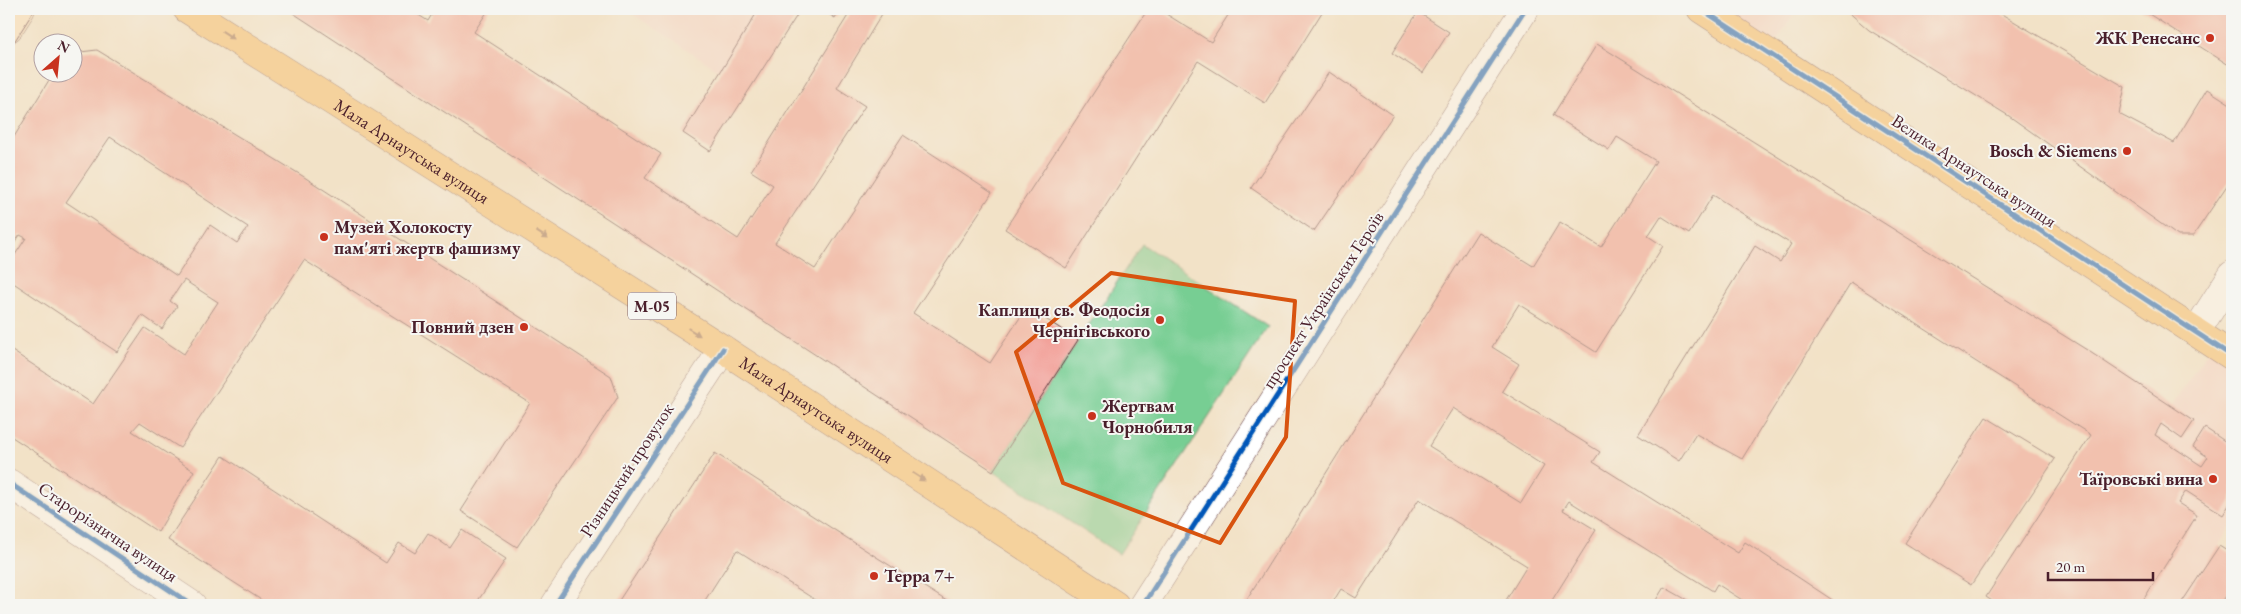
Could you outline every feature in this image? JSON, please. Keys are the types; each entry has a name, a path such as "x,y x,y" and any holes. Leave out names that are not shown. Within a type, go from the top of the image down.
{"main road":[{"name":"Мала Арнаутська вулиця","path":"187,9 723,350 1115,605"},
{"name":"Велика Арнаутська вулиця","path":"1701,9 2232,356"}],"street":[{"path":"9,28 21,9"},
{"name":"проспект Українських Героїв","path":"1143,605 1525,9"},
{"path":"2196,332 2232,276"},
{"name":"Різницький провулок","path":"555,605 723,350"},
{"name":"Старорізнична вулиця","path":"9,482 192,605"}],"highlighted area":[{"path":"1111,273 1295,301 1286,437 1220,543 1063,483 1016,352"}],"shaded area":[{"path":"625,9 759,9 720,71"},
{"path":"1713,9 1797,9 1773,47"},
{"path":"2211,346 2232,359 2232,524 2219,546 2180,605 2042,605"}],"green space":[{"path":"1142,244 1268,327 1119,554 993,471"}],"building":[{"path":"287,9 409,9 428,21 435,9 489,9 474,32 661,154 645,178 738,239 773,185 751,171 849,14 840,9 885,9 837,88 865,106 775,243 815,269 903,135 992,193 913,313 990,363 1027,307 1078,340 993,471"},
{"path":"759,9 801,9 710,151 683,133"},
{"path":"820,9 840,9 835,18"},
{"path":"1148,9 1158,9 1211,42 1232,9 1324,9 1265,103 1198,61 1066,268 1005,229"},
{"path":"1845,9 1993,9 2125,87 2119,114 2174,143 2207,89 2232,105 2232,178 2193,236 2178,236 2009,116 1869,30"},
{"name":"ЖК Ренесанс","path":"2141,9 2232,9 2232,67"},
{"path":"1418,12 1449,32 1423,73 1392,53"},
{"path":"1597,44 2087,350 2194,421 2182,439 2161,424 2155,435 2202,466 2208,457 2193,447 2205,428 2232,446 2232,500 2223,515 2186,491 2178,503 2197,515 2140,605 1998,605 1986,597 2091,435 1851,282 1742,459 1696,434 1679,461 1638,435 1755,246 1780,262 1791,244 1713,195 1689,234 1661,216 1648,236 1663,246 1596,352 1519,304 1492,347 1519,364 1502,391 1600,452 1593,462 1738,553 1745,542 1840,605 1750,605 1717,584 1713,591 1569,501 1563,510 1596,530 1549,605 1503,605 1527,566 1419,499 1356,598 1341,589 1331,605 1243,605 1478,232 1533,266 1560,222 1601,247 1656,161 1617,137 1609,150 1553,115","holes":["1453,408 1544,466 1521,503 1429,446"]},
{"path":"97,50 301,175 611,376 618,397 517,547 461,511 530,403 304,260 180,448 140,422 132,431 194,471 158,532 9,435 9,349 93,404 145,328 184,354 218,302 184,280 170,301 177,306 162,329 142,315 117,352 9,280 9,264 26,238 20,235 9,251 9,145 48,82 82,82 82,52","holes":["110,137 248,227 237,243 210,225 177,276 66,202"]},
{"path":"1329,72 1393,115 1314,231 1251,188"},
{"path":"1986,417 2055,459 1971,585 1905,543"},
{"path":"715,453 953,605 814,605 817,601 737,550 702,605 616,605"},
{"path":"223,456 386,563 399,543 415,553 428,533 450,548 462,530 506,559 475,605 269,605 168,540"},
{"path":"2219,546 2232,554 2232,587 2220,605 2180,605"},
{"path":"1664,587 1696,605 1653,605"}],"tram line":[{"path":"9,50 35,9"}],"cycle path":[{"path":"1143,605 1525,9"},
{"path":"1701,9 2232,356"},
{"path":"555,605 723,349"},
{"path":"9,483 192,605"}],"place":[{"name":"ЖК Ренесанс","path":"2210,38"},
{"name":"Bosch & Siemens","path":"2127,151"},
{"name":"Музей Холокосту пам'яті жертв фашизму","path":"324,237"},
{"name":"Каплиця св. Феодосія Чернігівського","path":"1160,320"},
{"name":"Повний дзен","path":"524,327"},
{"name":"Жертвам Чорнобиля","path":"1092,416"},
{"name":"Таїровські вина","path":"2213,479"},
{"name":"Терра 7+","path":"874,576"}]}
